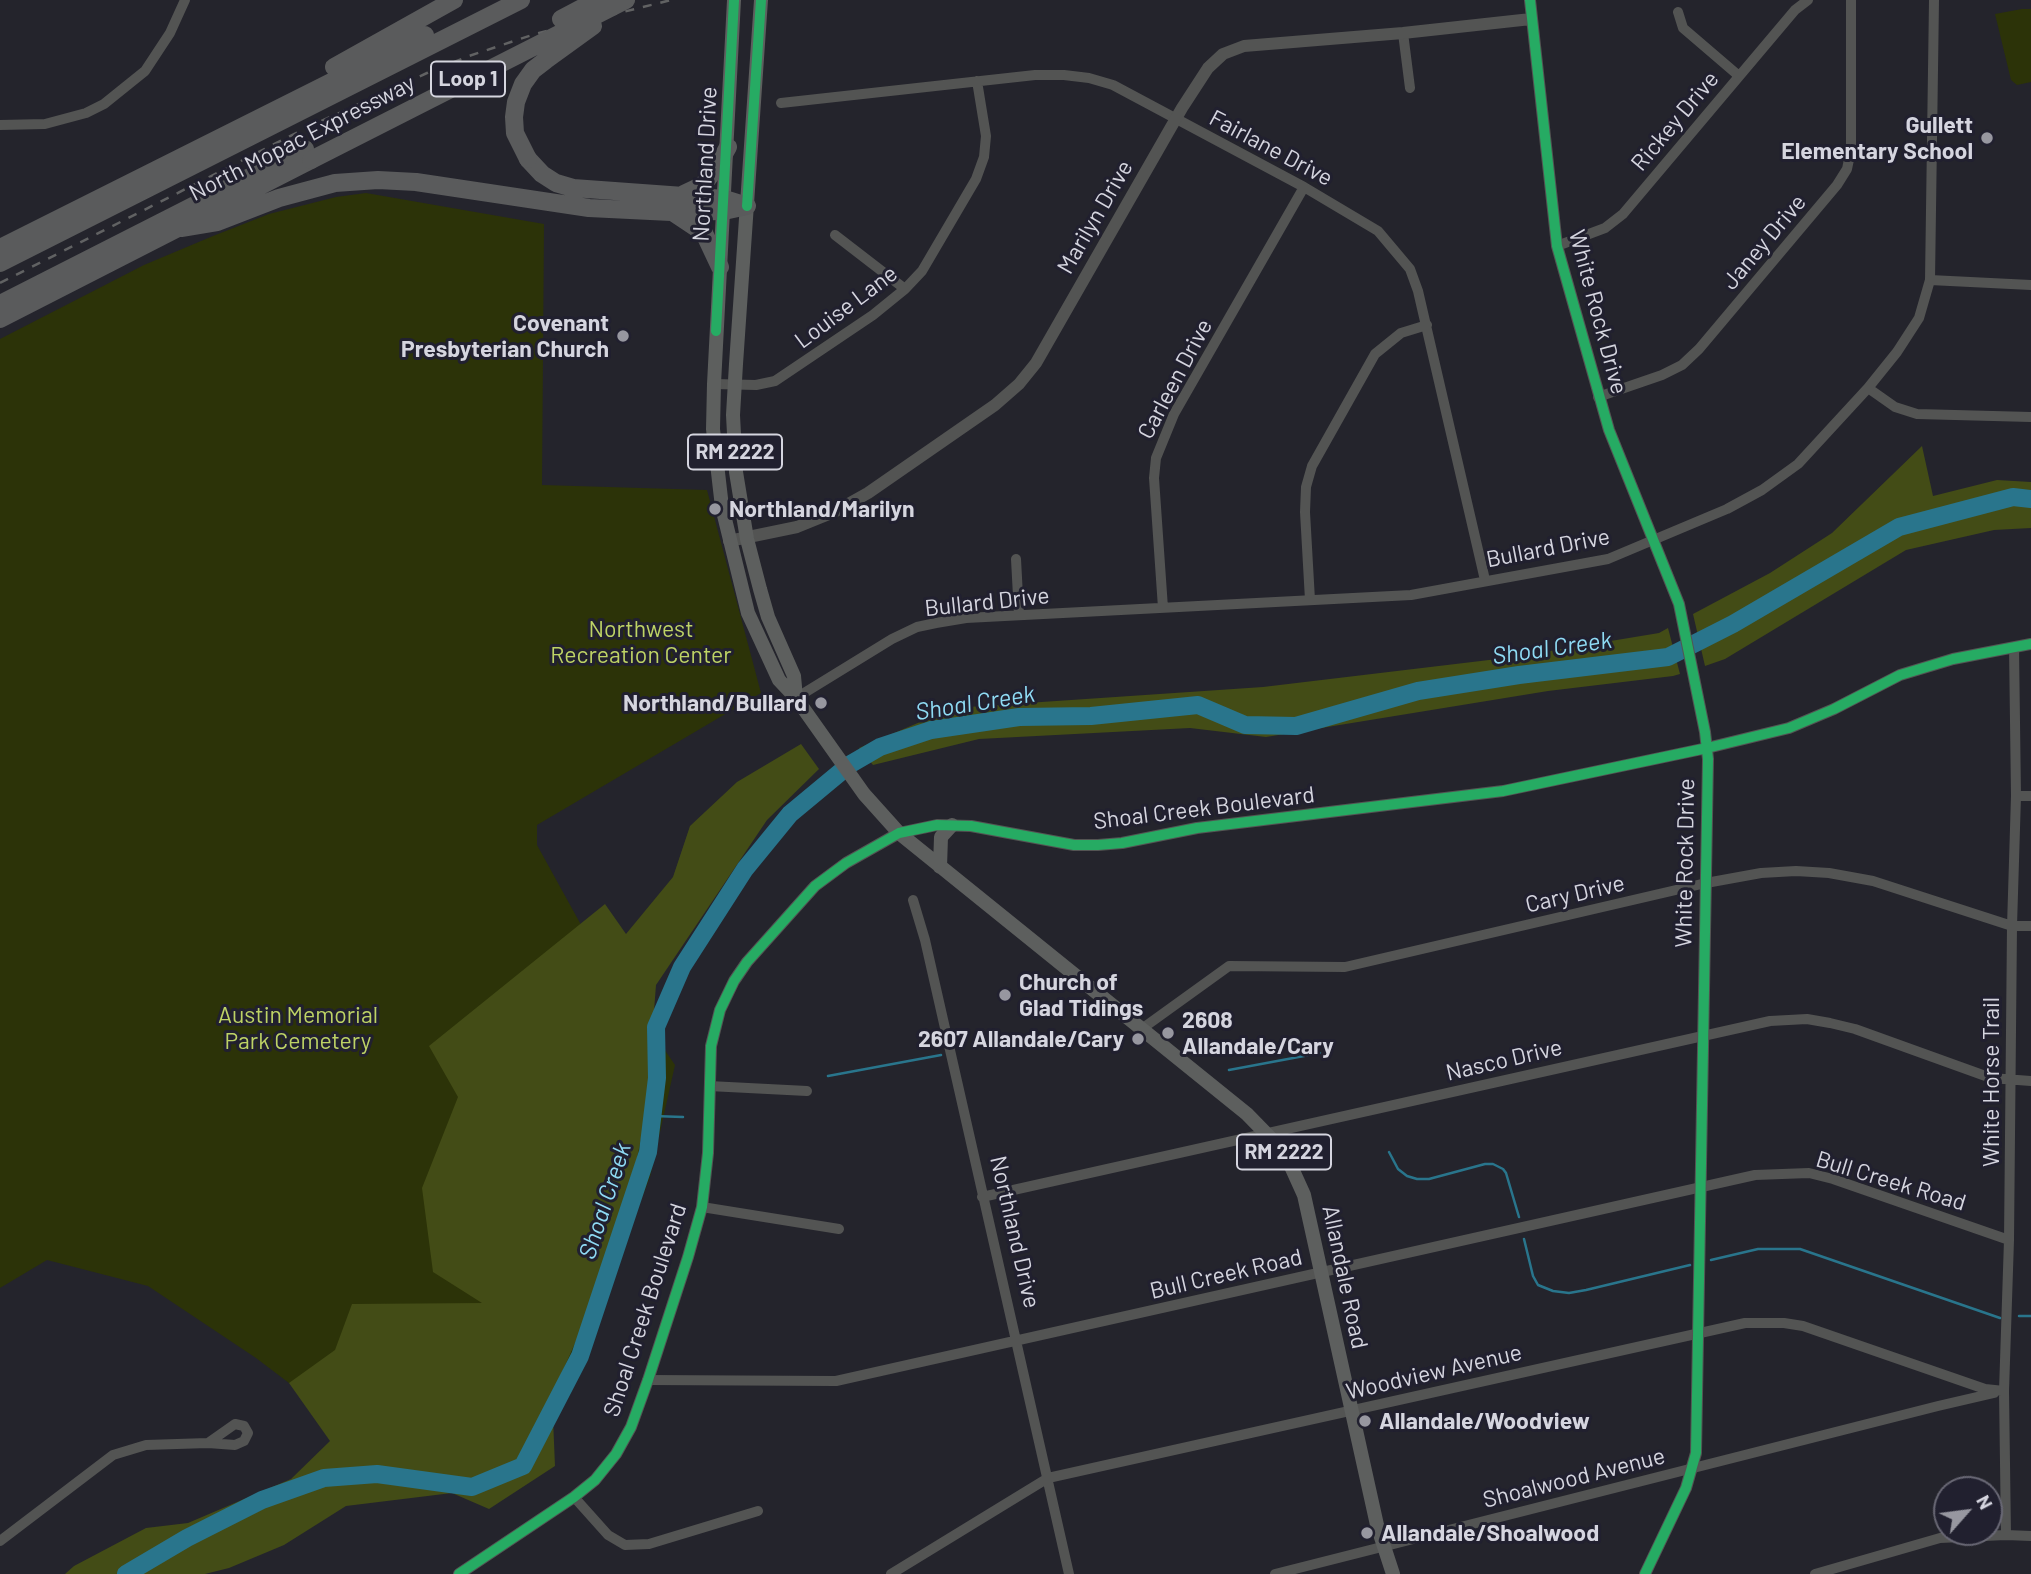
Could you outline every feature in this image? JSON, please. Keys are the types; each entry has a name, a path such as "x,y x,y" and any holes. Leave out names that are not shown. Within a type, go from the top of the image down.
{"highway":[{"path":"280,106 337,66 454,0"},
{"name":"North Mopac Expressway","path":"0,248 494,0"},
{"path":"0,263 521,0"},
{"path":"0,304 308,154 597,0"},
{"path":"627,0 533,70 523,84 516,102 515,133 528,159 542,174 556,183 573,188 681,195 725,205"},
{"name":"North Mopac Expressway","path":"0,319 181,228 308,154 627,0"},
{"path":"681,195 703,185 727,147"},
{"path":"181,228 217,222 279,198 335,183 378,180 416,182 554,205 671,212 725,205 747,206"},
{"path":"671,212 704,233 720,267"}],"main road":[{"name":"Northland Drive","path":"734,0 714,384 716,466 729,541 748,613 779,680 796,698 864,794 900,833"},
{"name":"Northland Drive","path":"761,0 733,415 736,472 747,539 768,617 794,676 796,698"},
{"path":"940,867 941,837 952,825"},
{"name":"Allandale Road","path":"900,833 1143,1028 1268,1132 1285,1153 1304,1195 1383,1547 1393,1574"}],"street":[{"path":"0,125 45,124 86,113 104,104 145,71 170,33 185,0"},
{"name":"White Rock Drive","path":"1530,0 1557,246 1609,430 1679,604 1707,748 1699,1187 1698,1421 1693,1468 1645,1574"},
{"name":"Rickey Drive","path":"1557,246 1605,228 1623,214 1795,10 1808,0"},
{"name":"Janey Drive","path":"1598,397 1662,375 1682,365 1699,349 1837,185 1847,169 1851,150 1851,0"},
{"name":"Bullard Drive","path":"796,698 892,639 917,627 966,618 1411,595 1608,559 1727,509 1762,490 1798,464 1868,388 1898,352 1919,318 1930,280 1934,0"},
{"path":"1678,12 1683,28 1739,76"},
{"name":"Marilyn Drive","path":"729,541 797,527 834,512 900,471 995,405 1019,384 1037,363 1175,119 1208,68 1223,54 1244,46 1531,19"},
{"path":"1403,33 1410,88"},
{"name":"Fairlane Drive","path":"781,103 1035,75 1089,78 1112,85 1304,187 1378,231 1410,269 1427,325 1485,580"},
{"name":"Louise Lane","path":"714,384 735,386 775,381 873,315 922,271 975,179 984,157 986,136 977,81"},
{"name":"Carleen Drive","path":"1163,608 1154,478 1156,458 1174,414 1304,187"},
{"path":"835,235 905,289"},
{"path":"1930,280 2031,285"},
{"path":"1310,600 1305,512 1306,487 1312,466 1375,354 1401,333 1427,325"},
{"path":"1868,388 1895,407 1917,414 2031,417"},
{"path":"1016,559 1019,615"},
{"name":"Shoal Creek Boulevard","path":"459,1574 595,1480 616,1454 631,1427 702,1207 708,1153 711,1046 720,1010 747,962 815,886 846,863 900,833 919,828 952,825 1074,845 1122,843 1197,828 1503,791 1707,748 1812,720 1871,688 1927,666 2031,644"},
{"name":"White Horse Trail","path":"2006,1535 2004,1391 2009,1240 2011,926 2016,796 2014,647"},
{"path":"2016,796 2031,796"},
{"name":"Cary Drive","path":"1143,1028 1228,965 1345,967 1706,883 1761,873 1829,873 1873,881 2011,926 2031,926"},
{"name":"Northland Drive","path":"913,900 925,940 1069,1574"},
{"name":"Nasco Drive","path":"982,1197 1770,1021 1807,1019 1855,1029 1990,1078 2031,1081"},
{"path":"709,1086 807,1091"},
{"name":"Bull Creek Road","path":"648,1380 836,1381 1699,1187 1783,1172 1809,1173 1833,1179 2009,1240"},
{"path":"702,1207 839,1229"},
{"name":"Woodview Avenue","path":"891,1574 1048,1478 1745,1323 1803,1326 1985,1389 2004,1391"},
{"name":"Shoalwood Avenue","path":"1275,1574 2004,1391"},
{"path":"0,1541 113,1455 146,1446 208,1443"},
{"path":"574,1497 608,1535 625,1545 649,1544 758,1511"},
{"path":"1815,1574 1940,1538 2031,1536"}],"green space":[{"path":"2031,9 2031,82 2017,85 2011,80 1995,14"},
{"name":"Austin Memorial Park Cemetery","path":"366,193 544,224 542,485 707,490 761,693 537,825 537,845 585,932 675,1065 650,1177 580,1356 523,1466 289,1383 148,1286 47,1260 0,1288 0,339 144,265 213,236 269,214 336,197"},
{"path":"1922,446 1933,496 1997,480 2031,482 2031,528 1994,530 1906,550 1725,659 1705,666 1693,614 1770,573 1832,533"},
{"path":"1668,628 1680,674 1673,676 1548,691 1266,737 1190,728 979,739 873,765 859,748 953,708 1263,687 1514,657 1659,633"},
{"path":"801,744 819,769 767,820 656,985 646,1115 619,1244 552,1395 555,1466 489,1509 452,1493 346,1506 284,1545 229,1568 205,1574 65,1574 74,1566 146,1528 188,1523 291,1479 330,1441 289,1383 335,1350 352,1304 482,1303 433,1272 422,1188 458,1097 429,1046 605,904 626,934 673,877 690,826 737,782"}],"waterway":[{"name":"Shoal Creek","path":"126,1574 187,1538 262,1500 324,1478 377,1474 472,1487 523,1466 580,1356 648,1152 657,1078 656,1027 682,967 745,869 790,814 849,765 880,747 931,730 1019,717 1091,716 1198,705 1245,725 1296,726 1418,691 1519,675 1668,657 1733,624 1899,527 2013,497 2031,499"},
{"path":"1229,1070 1320,1053"},
{"path":"828,1076 941,1055"},
{"path":"653,1116 683,1117"},
{"path":"1389,1152 1398,1169 1417,1179 1429,1179 1493,1164 1506,1173 1519,1217"},
{"path":"1524,1239 1533,1276 1538,1285 1553,1291 1569,1293 1586,1290 1690,1265"},
{"path":"1711,1260 1758,1249 1800,1249 2000,1318"},
{"path":"2019,1316 2031,1316"}],"railway":[{"path":"0,283 306,128 427,73 535,34 671,0"}],"cycle path":[{"path":"716,331 734,0"},
{"path":"747,206 761,0"},
{"path":"1530,0 1557,246 1609,430 1679,604 1708,759 1696,1453 1686,1488 1645,1574"},
{"path":"459,1574 595,1480 616,1454 631,1427 702,1207 708,1153 711,1046 720,1010 747,962 815,886 846,863 899,833 937,825 971,826 1074,845 1098,845 1197,828 1503,791 1789,728 1834,709 1900,675 1953,659 2031,644"}],"place":[{"name":"Gullett Elementary School","path":"1987,138"},
{"name":"Covenant Presbyterian Church","path":"623,336"},
{"name":"Northland/Marilyn","path":"715,509"},
{"name":"Northland/Bullard","path":"821,703"},
{"name":"Church of Glad Tidings","path":"1005,995"},
{"name":"2608 Allandale/Cary","path":"1168,1033"},
{"name":"2607 Allandale/Cary","path":"1138,1039"},
{"name":"Allandale/Woodview","path":"1365,1421"},
{"name":"Allandale/Shoalwood","path":"1367,1533"}],"park label":[{"name":"Northwest Recreation Center","path":"641,642"}]}
